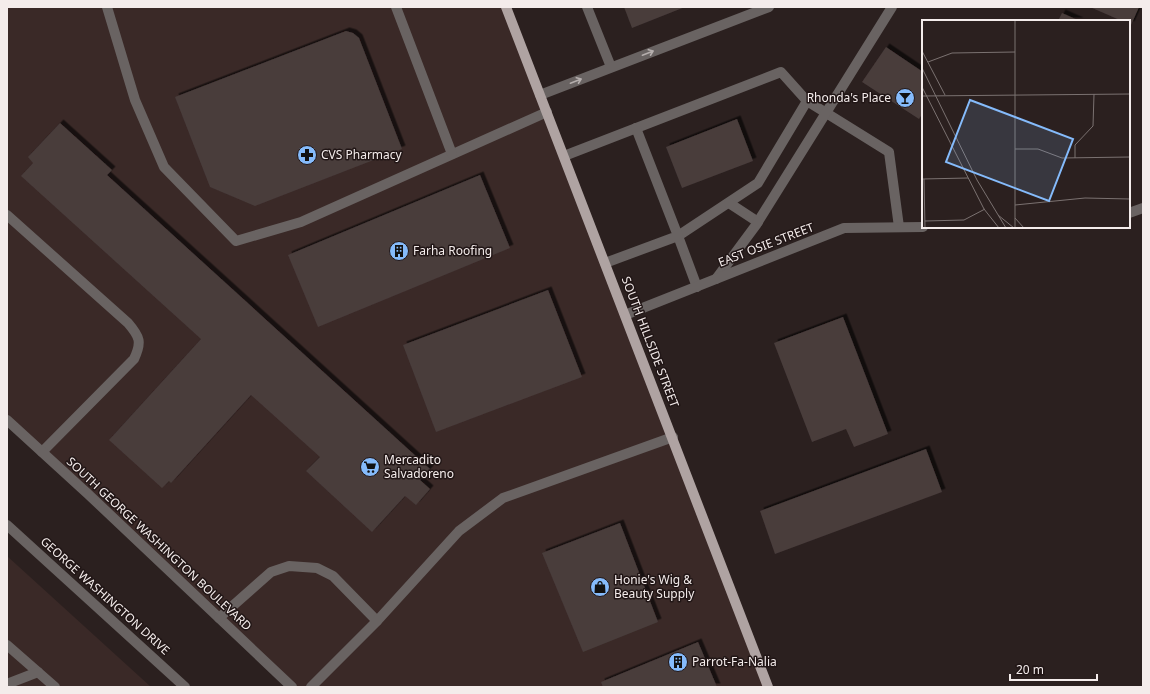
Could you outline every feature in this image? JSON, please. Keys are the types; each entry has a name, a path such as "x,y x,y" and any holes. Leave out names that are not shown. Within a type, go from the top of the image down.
{"main road":[{"name":"SOUTH HILLSIDE STREET","path":"506,7 673,437 768,687"}],"street":[{"path":"108,7 136,100 164,167 236,241 301,222 547,112"},
{"path":"396,7 452,154"},
{"path":"587,7 612,67"},
{"path":"540,95 752,10 769,7"},
{"path":"716,278 758,222 892,7"},
{"path":"564,156 781,72 807,101 889,152 899,227"},
{"path":"605,262 678,236 758,183 807,101"},
{"path":"636,128 697,286"},
{"path":"728,203 758,222"},
{"path":"1130,213 1143,208"},
{"path":"7,215 128,323 137,334 140,347 134,359 42,452"},
{"name":"EAST OSIE STREET","path":"625,315 844,228 922,227"},
{"name":"SOUTH GEORGE WASHINGTON BOULEVARD","path":"7,420 292,687"},
{"path":"311,687 377,620 459,531 503,498 673,437"},
{"name":"GEORGE WASHINGTON DRIVE","path":"7,525 185,687"},
{"path":"219,618 271,572 289,566 317,568 333,576 377,620"},
{"path":"7,645 55,687"},
{"path":"7,684 38,672"}],"shaded area":[{"path":"7,7 505,7 764,687 292,687 7,420"},
{"path":"7,556 151,687 7,687"}],"building":[{"path":"624,7 685,7 632,28"},
{"path":"1090,7 1139,7 1131,25 1130,20 1120,20"},
{"path":"1062,13 1078,20 1058,20"},
{"name":"CVS Pharmacy","path":"346,31 353,33 359,38 402,149 255,206 210,187 175,97"},
{"name":"Rhonda's Place","path":"886,47 922,71 922,114 919,119 862,82"},
{"path":"737,119 753,161 682,188 666,147"},
{"path":"60,123 112,170 107,175 430,469 420,480 430,489 416,505 405,496 372,532 306,471 320,457 251,395 171,483 169,481 162,488 109,440 201,339 21,176 33,163 28,157"},
{"name":"Farha Roofing","path":"480,175 510,248 318,327 288,255"},
{"path":"548,290 582,377 436,432 403,345"},
{"path":"843,317 888,434 854,447 846,429 812,442 774,343"},
{"path":"926,449 942,492 775,554 760,511"},
{"name":"Honie's Wig & Beauty Supply","path":"620,523 658,622 583,652 542,553"},
{"name":"Parrot-Fa-Nalia","path":"698,642 717,687 603,687 601,682"}],"place":[{"name":"Rhonda's Place","path":"905,98"},
{"name":"CVS Pharmacy","path":"307,155"},
{"name":"Farha Roofing","path":"399,251"},
{"name":"Mercadito Salvadoreno","path":"370,467"},
{"name":"Honie's Wig & Beauty Supply","path":"600,587"},
{"name":"Parrot-Fa-Nalia","path":"678,662"}]}
